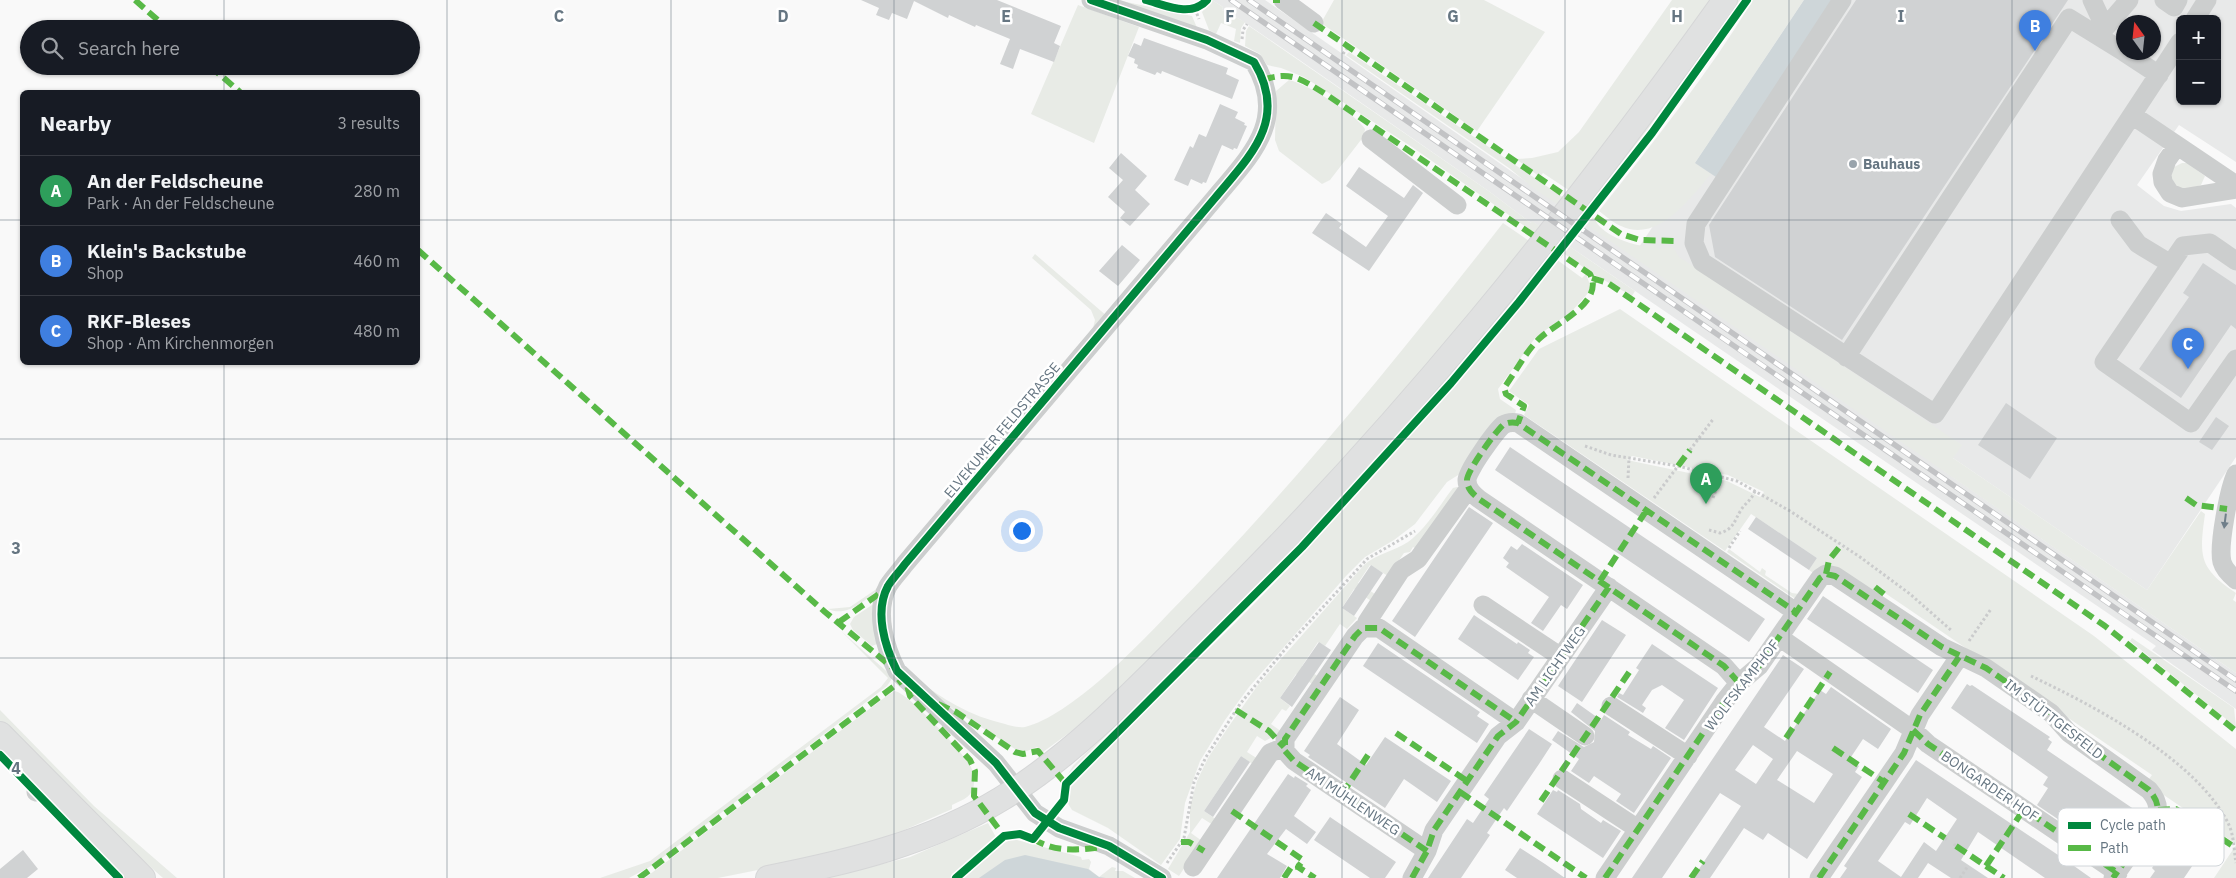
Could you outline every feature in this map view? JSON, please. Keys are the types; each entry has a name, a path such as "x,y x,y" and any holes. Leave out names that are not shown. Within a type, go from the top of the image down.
{"main road":[{"path":"768,878 880,853 932,833 976,813 1017,789 1056,760 1124,700 1290,534 1390,426 1507,288 1562,219 1642,115 1725,0"},
{"path":"0,734 42,788 143,878"}],"street":[{"name":"ELVEKUMER FELDSTRASSE","path":"1091,0 1207,40 1254,62 1262,80 1266,115 1264,131 1253,152 905,564 888,587 883,610 883,633 888,654 897,671 996,762 1035,813 1047,822 1109,846 1161,877"},
{"path":"1283,0 1314,23"},
{"path":"1842,0 1686,242 1702,262 1935,414 2176,48"},
{"path":"2092,0 2104,33"},
{"path":"2104,33 2129,0"},
{"path":"2164,0 2174,7 2178,0"},
{"path":"2198,15 2208,0"},
{"path":"1846,357 2069,18 2104,33 2116,44"},
{"path":"2136,60 2158,75"},
{"path":"2132,115 2236,185"},
{"path":"1372,139 1456,204"},
{"path":"2170,141 2167,160 2162,174 2163,182 2170,193 2182,198 2236,189"},
{"path":"2120,220 2138,244 2171,264"},
{"path":"2236,261 2210,243 2183,246 2104,362 2191,424 2236,360"},
{"path":"1739,683 1724,666 1479,499 1469,488 1467,479 1470,471 1501,427 1509,422 1518,423 1796,612"},
{"path":"2236,474 2228,499 2221,557 2225,569 2236,580"},
{"path":"1193,867 1270,753 1284,746 1284,739 1355,636 1366,627 1367,622 1401,570 1418,559 1469,488"},
{"name":"WOLFSKAMPHOF","path":"1605,878 1739,683 1759,666 1820,578 1831,574 1964,650"},
{"name":"AM LICHTWEG","path":"1412,878 1427,851 1434,830 1498,736 1516,722 1609,587"},
{"path":"1483,605 1561,657"},
{"path":"1366,627 1379,628 1516,722"},
{"path":"1779,637 1913,730"},
{"path":"1819,878 1904,753 1920,715 1964,650"},
{"name":"IM STÜTTGESFELD","path":"1964,650 1986,668 2051,713 2069,733 2146,787 2156,799 2158,808"},
{"path":"1531,699 1585,736"},
{"path":"1611,706 1688,756"},
{"name":"BONGARDER HOF","path":"1913,730 1928,744 2058,835"},
{"name":"AM MÜHLENWEG","path":"1284,746 1287,755 1294,761 1427,851"},
{"path":"1562,778 1638,829"},
{"name":"BONGARDER HOF","path":"2103,866 2116,875"}],"path":[{"path":"1242,30 1247,24"},
{"path":"1343,54 1348,47"},
{"path":"1690,450 1714,418"},
{"path":"1652,502 1678,466"},
{"path":"1713,498 1720,476"},
{"path":"1702,526 1718,533 1728,530 1734,524 1741,509 1751,500 1755,491"},
{"path":"1655,498 1661,499"},
{"path":"1161,877 1184,838 1191,795 1202,766 1240,704 1279,656 1367,559 1412,535 1417,529"},
{"path":"1964,650 1991,609"},
{"path":"1960,878 1968,866"}],"shaded area":[{"path":"1212,0 1265,0 1633,256 1804,0 2236,0 2236,162 2179,125 2137,185 2164,206 2181,211 2231,204 2236,208 2236,457 2147,590 1953,458 1944,471 2236,673 2236,709 2152,650 2156,646 1594,263 1533,222 1531,223 1490,192 1241,20 1222,10 1223,7"},
{"path":"1212,0 1223,7 1222,10 1245,22 1241,28 1240,43 1234,41 1236,29 1221,23 1216,34 1209,30 1202,12"},
{"path":"1334,0 1484,0 1545,32 1477,131 1321,23"},
{"path":"1672,0 1712,0 1570,191 1543,173 1540,177 1516,159 1532,158 1558,152 1579,132"},
{"path":"1736,0 1742,0 1668,104 1590,205 1587,203"},
{"path":"1753,0 1804,0 1695,163 1711,174 1683,205 1660,224 1648,229 1635,230 1615,223 1599,211 1660,134 1718,55"},
{"path":"1804,0 1835,0 1716,177 1695,163"},
{"path":"1122,1 1192,16 1198,30"},
{"path":"1078,5 1139,27 1094,143 1031,114"},
{"path":"1249,26 1490,192 1531,223 1532,221 1635,291 1632,296 1593,274 1412,147 1304,77 1267,65 1260,54 1245,46 1246,31"},
{"path":"1349,52 1595,219 1604,231 1612,236 1640,245 1655,245 1658,249 1673,247 1679,257 1962,445 1953,458 2147,590 2201,511 2205,514 2202,541 2204,560 2215,576 2236,593 2233,600 2236,602 2236,673 1532,187 1509,168 1346,55"},
{"path":"1289,80 1297,82 1330,100 1352,116 1365,129 1364,136 1330,180 1322,184 1279,151 1275,140 1276,91"},
{"path":"2187,163 2205,176 2201,185 2185,190 2175,187 2172,177 2173,170 2174,167"},
{"path":"1503,223 1532,243 1347,460 1122,688 1073,730 1043,752 1037,747 1027,751 1015,749 947,705 914,677 946,699 968,711 992,721 1018,727 1025,727 1043,720 1082,695 1140,643 1258,519 1424,324"},
{"path":"1035,254 1108,317 881,587 863,602 849,609 835,611 828,609 850,607 875,590 1092,332 1095,320 1091,310 1032,258"},
{"path":"1556,259 1582,278 1586,274 1589,282 1589,292 1572,311 1535,338 1498,389 1500,399 1516,410 1515,414 1463,472 1447,482 1415,524 1394,540 1365,557 1346,576 1249,687 1225,720 1200,761 1185,803 1180,839 1161,865 1108,828 1072,810 1067,802 1069,788 1073,782 1254,604 1372,479 1484,348"},
{"path":"1538,265 1542,268 1446,383 1347,494 1228,619 1071,775 1066,777 1073,766 1129,710"},
{"path":"1620,309 2094,636 2236,749 2236,844 2224,836 2224,808 2183,808 2146,783 2152,775 1885,593 1879,599 1816,575 1809,570 1817,558 1751,514 1725,551 1524,415 1529,405 1509,391 1539,349","holes":["1632,456 1728,475 1764,492 1760,497 1727,481 1627,460"]},
{"path":"1453,488 1461,488 1419,550 1413,547 1410,552 1404,553 1388,576 1370,565 1358,583 1375,594 1371,601 1354,589 1342,608 1357,618 1347,629 1340,624 1325,646 1318,642 1302,666 1319,677 1314,685 1296,674 1280,698 1290,706 1286,711 1282,709 1271,724 1282,732 1278,737 1276,735 1265,741 1257,736 1247,752 1258,759 1254,765 1241,756 1204,811 1217,820 1213,825 1202,818 1191,833 1202,841 1179,876 1168,869 1190,832 1190,807 1197,781 1208,758 1258,685 1364,565 1374,558 1408,542 1427,524"},
{"path":"1729,549 1760,572 1762,568 1766,571 1765,575 1792,593 1799,594 1797,600 1727,552"},
{"path":"872,605 875,606 877,644 872,646 853,630 850,624 854,617"},
{"path":"841,631 893,677 887,686 653,865 629,878 600,878 650,861 881,687 888,678"},
{"path":"2132,638 2234,708 2236,727 2130,641"},
{"path":"895,691 912,702 936,725 971,767 974,778 972,792 961,801 952,805 952,809 893,835 793,863 718,878 645,878 888,695"},
{"path":"0,710 94,806 177,878 163,878 87,811 0,721"},
{"path":"988,823 997,839 952,878 826,878 910,857"},
{"path":"1013,839 1081,857 1082,860 1089,859 1091,862 1089,869 1099,877 1112,867 1116,868 1115,871 1123,871 1135,878 960,878 997,846"},
{"path":"2236,845 2236,878 2214,878 2222,866 2224,866"},
{"path":"1025,855 1088,869 1099,877 1106,878 979,878 1005,860"}],"building":[{"path":"861,0 997,0 1061,26 1054,43 1060,46 1054,62 1020,49 1013,69 1000,64 1010,39 976,25 975,27 949,15 948,18 914,1 907,19 892,13 889,20 876,15 879,8"},
{"name":"Bauhaus","path":"1856,0 2068,0 1842,340 1715,257 1709,225"},
{"path":"1144,38 1228,68 1226,74 1239,80 1232,99 1162,71 1161,74 1157,72 1155,75 1137,68 1138,65 1134,63 1135,59 1128,56 1134,43 1141,46"},
{"path":"1220,104 1238,112 1235,118 1247,126 1237,149 1234,148 1233,150 1222,145 1206,183 1203,182 1202,184 1191,179 1188,186 1174,180 1190,146 1193,148 1199,134 1206,137"},
{"path":"1121,153 1147,176 1135,190 1150,204 1130,226 1120,218 1125,212 1108,197 1123,180 1109,168"},
{"path":"1359,167 1404,198 1413,185 1423,193 1369,271 1312,233 1326,213 1342,224 1339,228 1366,247 1388,216 1346,186"},
{"path":"1122,245 1140,260 1118,286 1099,271"},
{"path":"2203,263 2236,285 2236,329 2231,325 2181,398 2139,369 2189,297 2183,293"},
{"path":"2006,403 2057,438 2030,479 1978,445"},
{"path":"2216,417 2229,426 2212,450 2199,442"},
{"path":"1510,447 1765,619 1749,642 1495,470"},
{"path":"1469,507 1493,523 1415,637 1392,621"},
{"path":"1756,517 1817,558 1809,570 1748,529"},
{"path":"1522,544 1583,585 1567,609 1561,605 1543,631 1531,623 1549,597 1506,567 1509,563 1503,558 1511,546 1517,550"},
{"path":"1371,565 1383,573 1354,616 1342,608"},
{"path":"1823,596 1933,670 1918,693 1807,619"},
{"path":"1474,615 1517,644 1518,642 1530,650 1528,653 1534,657 1518,680 1458,639"},
{"path":"1602,620 1626,635 1582,702 1558,686"},
{"path":"1319,642 1331,650 1292,707 1280,698"},
{"path":"1378,643 1480,712 1477,716 1489,724 1477,743 1363,666"},
{"path":"1652,644 1718,688 1684,740 1665,728 1684,700 1662,685 1652,690 1642,705 1646,708 1643,713 1617,697 1619,693 1623,695 1639,670 1636,668"},
{"path":"1783,655 1804,669 1764,727 1785,741 1820,690 1826,694 1831,687 1891,729 1878,749 1863,739 1849,760 1859,766 1855,772 1862,777 1807,859 1768,833 1763,840 1744,828 1710,878 1693,878 1741,806 1720,793 1662,878 1632,878","holes":["1753,745 1773,759 1756,784 1735,770","1797,751 1833,774 1814,803 1777,780"]},
{"path":"1967,684 1972,685 2050,737 2048,739 2052,742 2047,750 2132,808 2058,808 2058,819 2037,805 2048,788 2043,785 2048,777 1951,708"},
{"path":"1340,697 1359,710 1337,744 1366,765 1385,737 1451,781 1437,802 1404,779 1385,808 1308,757 1310,755 1304,751"},
{"path":"1577,703 1601,720 1604,715 1630,732 1628,735 1651,749 1653,746 1671,758 1634,813 1616,801 1621,794 1594,776 1589,783 1571,771 1579,759 1552,740 1558,731 1584,747 1594,742 1595,731 1571,712"},
{"path":"1529,729 1552,744 1539,764 1507,811 1504,808 1487,833 1490,835 1461,878 1428,878 1467,819 1473,823 1489,799 1484,795"},
{"path":"1241,756 1250,762 1213,817 1204,811"},
{"path":"1916,760 2058,855 2058,866 2074,866 2091,878 2045,878 1978,832 1961,860 1988,878 1951,878 1928,863 1918,878 1840,878 1847,868 1844,866","holes":["1927,798 1957,819 1936,851 1924,842 1901,877 1878,861 1905,822 1910,825"]},
{"path":"1288,774 1308,784 1306,786 1311,790 1294,816 1316,832 1307,844 1286,829 1267,854 1287,866 1280,878 1217,878"},
{"path":"1553,790 1557,792 1558,790 1580,804 1581,809 1601,823 1603,820 1621,831 1603,858 1537,814"},
{"path":"1330,817 1396,862 1385,878 1370,878 1314,840"},
{"path":"1520,848 1565,878 1517,878 1505,870"},
{"path":"23,850 38,869 27,878 0,878 0,869"},
{"path":"2153,866 2192,866 2184,878 2150,878 2155,871 2152,868"}],"railway":[{"path":"1231,0 2236,691"},
{"path":"1249,0 2236,680"}],"marked path":[{"path":"135,0 158,20"},
{"path":"1273,0 1280,0"},
{"path":"1314,23 1621,234 1640,240 1678,241"},
{"path":"220,75 238,90"},
{"path":"1263,80 1289,76 1311,85 1590,274 1593,284 1591,294 1585,303 1535,343 1504,388 1506,394 1524,406 1518,423"},
{"path":"420,252 825,612 893,668"},
{"path":"1592,278 1608,283 2105,626 2236,731"},
{"path":"1739,683 1724,666 1479,499 1469,489 1467,483 1468,475 1494,435 1503,425 1518,423 1796,612"},
{"path":"1678,466 1690,450"},
{"path":"2186,498 2196,505 2227,509"},
{"path":"1600,581 1646,511"},
{"path":"1826,574 1829,560 1841,545"},
{"path":"1605,878 1724,702 1739,683 1759,666 1820,578 1826,574 1835,576 1942,647 1986,668 2051,713 2069,733 2149,790 2157,802 2158,808"},
{"path":"1412,878 1427,851 1434,830 1498,736 1516,722 1609,587"},
{"path":"1875,587 1884,594"},
{"path":"839,622 886,589"},
{"path":"1427,851 1294,761 1285,751 1285,739 1355,636 1363,628 1379,628 1516,722"},
{"path":"1819,878 1904,753 1920,715 1959,657"},
{"path":"1541,801 1630,671"},
{"path":"1786,738 1830,672"},
{"path":"639,878 905,678 910,696 970,760 975,771 974,796 1004,836"},
{"path":"938,704 956,712 1015,752 1023,754 1038,751 1066,784"},
{"path":"1236,710 1269,731 1284,747"},
{"path":"1913,730 1928,744 2058,832"},
{"path":"1396,733 1467,781"},
{"path":"1833,748 1884,782"},
{"path":"1342,794 1368,755"},
{"path":"1460,792 1586,878"},
{"path":"1986,866 2024,809"},
{"path":"1232,811 1303,860 1298,867 1315,878"},
{"path":"1909,814 1945,838"},
{"path":"1033,839 1050,847 1067,849 1103,847"},
{"path":"2224,840 2233,846"},
{"path":"1181,842 1189,842 1204,851"},
{"path":"1956,846 2004,878"},
{"path":"1691,878 1703,861"},
{"path":"1284,878 1292,866 1298,867"},
{"path":"2108,866 2118,873"},
{"path":"2113,878 2121,866"}],"cycle path":[{"path":"1091,0 1207,40 1254,62 1264,83 1268,102 1261,136 1241,167 894,577 884,596 882,618 885,640 897,671 996,763 1035,813 1059,828 1109,846 1162,878"},
{"path":"1146,0 1178,9 1193,8 1207,0"},
{"path":"956,878 1004,836 1020,834 1033,839 1064,800 1066,784 1302,547 1451,383 1519,302 1652,133 1747,0"},
{"path":"0,755 119,878"}],"place":[{"name":"Klein's Backstube","path":"2035,51"},
{"name":"Bauhaus","path":"1853,164"},
{"name":"RKF-Bleses","path":"2188,369"},
{"name":"An der Feldscheune","path":"1706,504"}]}
